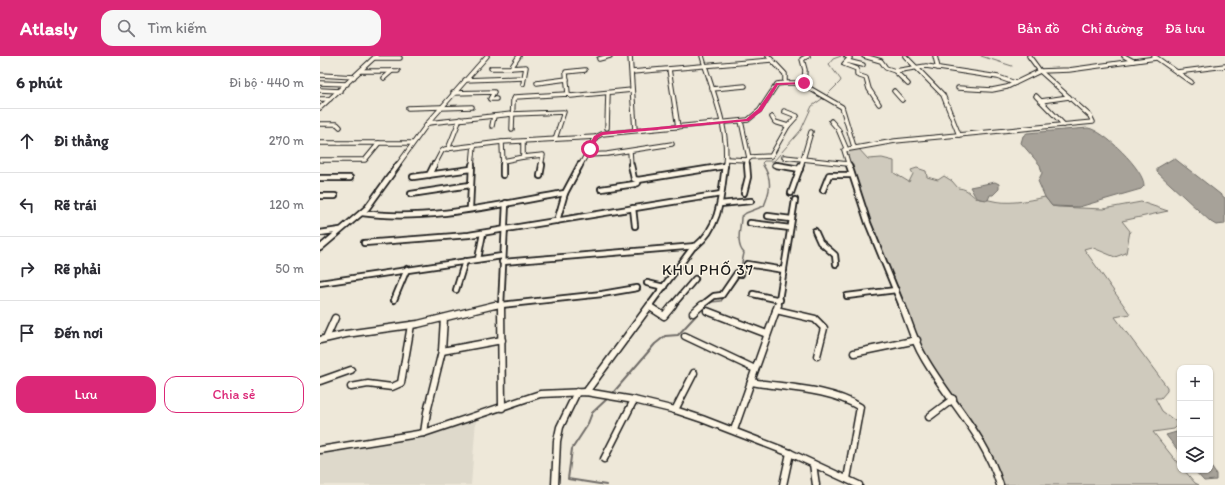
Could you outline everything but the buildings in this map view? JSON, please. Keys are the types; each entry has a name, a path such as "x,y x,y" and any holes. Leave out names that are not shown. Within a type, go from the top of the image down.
{"street":[{"path":"320,248 362,213 374,199 412,143 440,107 487,56"},
{"path":"511,68 519,56"},
{"path":"598,59 607,58 610,56"},
{"path":"630,56 635,130"},
{"path":"320,283 478,259 502,259 694,246 700,243 716,222 722,194 726,158 726,147 721,123 702,56"},
{"path":"768,56 785,74 785,83"},
{"path":"429,175 442,152 448,149 502,142 596,137 602,134 635,130 748,120 755,115 777,84 804,83 805,76 802,59 808,56"},
{"path":"846,56 850,58 844,64 857,69 858,75 866,78 869,89 879,104"},
{"path":"864,56 881,61 888,70 915,66 938,68 998,77 1015,83"},
{"path":"905,56 943,95 959,134"},
{"path":"935,56 938,68"},
{"path":"846,148 959,134 1093,122 1093,120 1040,71 1029,56"},
{"path":"1124,56 1133,61"},
{"path":"320,108 375,57 400,58"},
{"path":"958,88 992,90 1007,87 1040,71 1069,70 1155,57 1191,82"},
{"path":"632,72 772,60"},
{"path":"847,61 863,65"},
{"path":"1177,72 1225,66"},
{"path":"491,68 526,67 523,84"},
{"path":"669,69 678,127"},
{"path":"361,70 398,71"},
{"path":"568,94 567,71 585,70"},
{"path":"895,70 908,84"},
{"path":"384,78 392,71"},
{"path":"320,75 354,77"},
{"path":"464,80 523,78"},
{"path":"537,83 567,79"},
{"path":"320,83 347,84"},
{"path":"804,85 824,98 842,107 854,147"},
{"path":"712,89 745,86"},
{"path":"320,90 340,90"},
{"path":"512,129 513,101 515,97 568,94 571,96 632,90"},
{"path":"894,90 902,100"},
{"path":"453,94 494,92 490,99 496,99"},
{"path":"607,128 608,93"},
{"path":"1036,96 1064,125"},
{"path":"1041,101 1069,97"},
{"path":"320,98 330,99"},
{"path":"408,108 472,107"},
{"path":"451,112 455,108"},
{"path":"726,158 748,159 771,156 788,126 797,116 784,111"},
{"path":"428,123 512,114 564,112 555,139"},
{"path":"492,126 494,116"},
{"path":"772,117 774,122 788,126"},
{"path":"448,149 460,119"},
{"path":"741,121 748,159 748,177 744,192"},
{"path":"831,121 838,129 846,148 844,150 851,175 923,356 981,440 995,469 1000,485"},
{"path":"320,124 337,124 340,126"},
{"path":"791,193 811,132"},
{"path":"557,221 565,193 596,137"},
{"path":"502,142 503,175"},
{"path":"523,142 523,157"},
{"path":"320,143 412,143"},
{"path":"320,160 365,160 379,143"},
{"path":"586,155 630,151 672,144"},
{"path":"470,208 470,185 474,145"},
{"path":"630,151 630,163 634,179 638,180"},
{"path":"503,161 543,155 540,176"},
{"path":"784,157 848,164"},
{"path":"774,165 800,169"},
{"path":"600,189 635,184 638,183 638,180 656,176 725,166"},
{"path":"413,177 472,169"},
{"path":"823,190 829,175 851,175"},
{"path":"320,178 350,178"},
{"path":"411,194 470,185"},
{"path":"362,213 392,217 470,208 565,193"},
{"path":"364,242 506,230 722,194"},
{"path":"320,196 335,196"},
{"path":"734,430 780,300 791,218 795,200"},
{"path":"720,204 751,201"},
{"path":"502,408 501,304 502,259 506,230 506,203"},
{"path":"633,208 635,226"},
{"path":"768,216 791,218"},
{"path":"750,223 790,228"},
{"path":"320,234 342,230"},
{"path":"815,231 821,246 835,255 836,264"},
{"path":"478,259 483,233"},
{"path":"586,392 650,308 694,246"},
{"path":"456,290 465,261"},
{"path":"748,264 784,270"},
{"path":"394,300 407,269"},
{"path":"694,313 714,296 722,295 739,274"},
{"path":"650,308 664,316 694,278"},
{"path":"647,283 664,287"},
{"path":"323,339 346,334 411,325 501,304 602,294 637,288"},
{"path":"847,296 896,290"},
{"path":"753,294 780,300"},
{"path":"707,310 767,334"},
{"path":"776,310 815,320 820,323 824,328 817,356"},
{"path":"323,339 335,318"},
{"path":"424,433 427,412 442,351 444,318"},
{"path":"352,387 368,384 392,387 401,383 411,325"},
{"path":"685,336 755,369"},
{"path":"442,351 502,340"},
{"path":"854,353 917,340"},
{"path":"320,381 351,370"},
{"path":"675,410 694,373"},
{"path":"751,382 825,395 855,402 860,407 847,479"},
{"path":"555,485 557,441 560,427 577,392"},
{"path":"320,450 424,433 540,394 586,392 634,400 675,410 734,430 790,453 859,485"},
{"path":"929,417 954,399"},
{"path":"604,459 634,400"},
{"path":"783,485 790,453"},
{"path":"813,464 816,485"}],"shaded area":[{"path":"1088,128 1095,130 1113,143 1131,161 1138,170 1144,186 1141,189 1079,207 1052,206 1045,197 1038,181 1042,173 1040,165 1021,143 1023,136 1027,133"},
{"path":"858,148 868,159 882,158 894,161 894,173 909,182 913,174 911,170 917,168 926,171 927,177 938,180 944,176 952,181 958,188 966,190 974,197 981,199 1010,202 1045,197 1052,206 1103,209 1141,202 1168,211 1122,221 1130,231 1126,253 1115,257 1091,247 1084,249 1130,314 1115,317 1167,387 1167,391 1161,398 1155,398 1162,411 1177,422 1177,426 1174,429 1153,432 1177,462 1177,473 1187,473 1195,483 1199,485 1003,485 998,469 983,439 925,355 870,222 846,152 847,149"},
{"path":"1174,158 1225,198 1225,224 1216,225 1211,222 1157,172 1157,168"},
{"path":"995,182 999,184 999,189 993,195 990,195 988,200 976,197 970,187"},
{"path":"476,419 471,485 320,485 320,453 423,435"},
{"path":"1177,432 1177,449 1166,435"},
{"path":"1213,470 1216,474 1216,480 1204,481 1197,473 1213,473"}],"waterway":[{"path":"764,166 762,163 764,161 774,161 801,130 812,106 826,96 840,82 841,80 829,64 833,59 841,56"},
{"path":"981,56 1012,66"},
{"path":"740,272 744,253 741,249 739,241 741,217 746,213 764,206 770,186 768,176 763,165"},
{"path":"704,306 711,302 721,301 739,276"},
{"path":"612,394 655,344 665,336 678,335 700,311"},
{"path":"606,485 568,479 572,449 587,426 592,413 608,398"}],"district":[{"name":"KHU PHỐ 37","path":"708,270"}],"route":[{"path":"590,149 596,137 602,134 748,120 760,110 778,83 804,83"}]}
